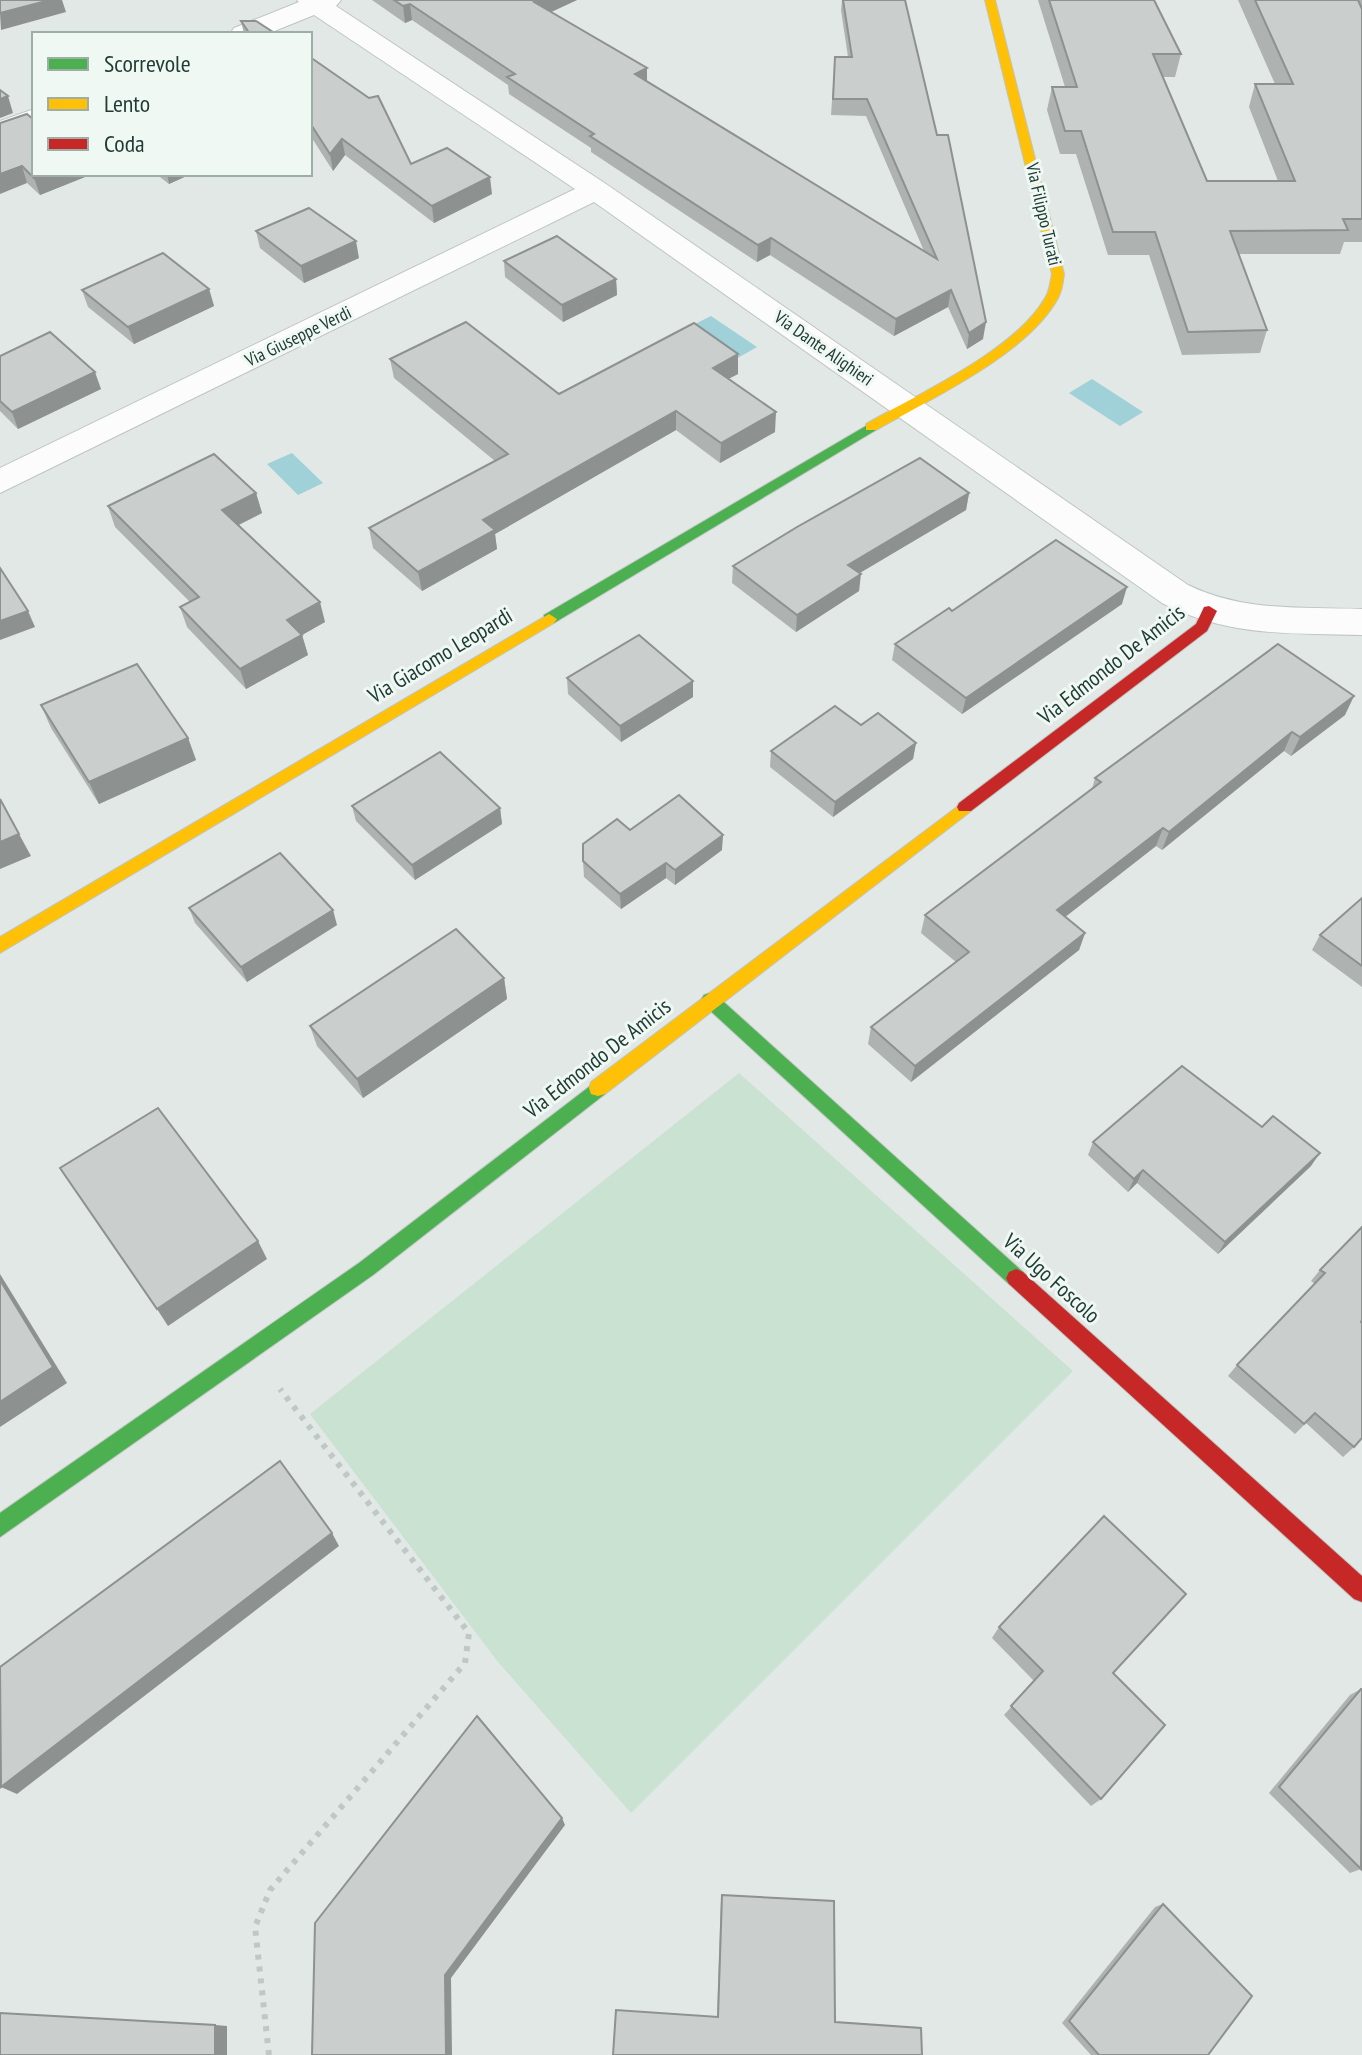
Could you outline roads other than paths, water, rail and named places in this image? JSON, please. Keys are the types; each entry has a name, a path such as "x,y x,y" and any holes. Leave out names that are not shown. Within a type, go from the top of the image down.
{"street":[{"name":"Via Filippo Turati","path":"905,405 1009,341 1052,298 1058,274 990,0"},
{"name":"Via Dante Alighieri","path":"318,1 596,190 1175,594 1209,611 1252,619 1362,622"},
{"path":"248,32 318,1"},
{"path":"0,131 32,118"},
{"name":"Via Giuseppe Verdi","path":"0,482 596,190"},
{"name":"Via Giacomo Leopardi","path":"0,946 905,405"},
{"name":"Via Edmondo De Amicis","path":"0,1526 366,1269 710,1000 1202,627 1209,611"},
{"name":"Via Ugo Foscolo","path":"710,1000 1362,1591"}],"water":[{"path":"711,316 757,347 734,360 687,328"},
{"path":"1092,379 1143,412 1120,426 1069,393"},
{"path":"292,453 323,483 298,495 267,464"}]}
